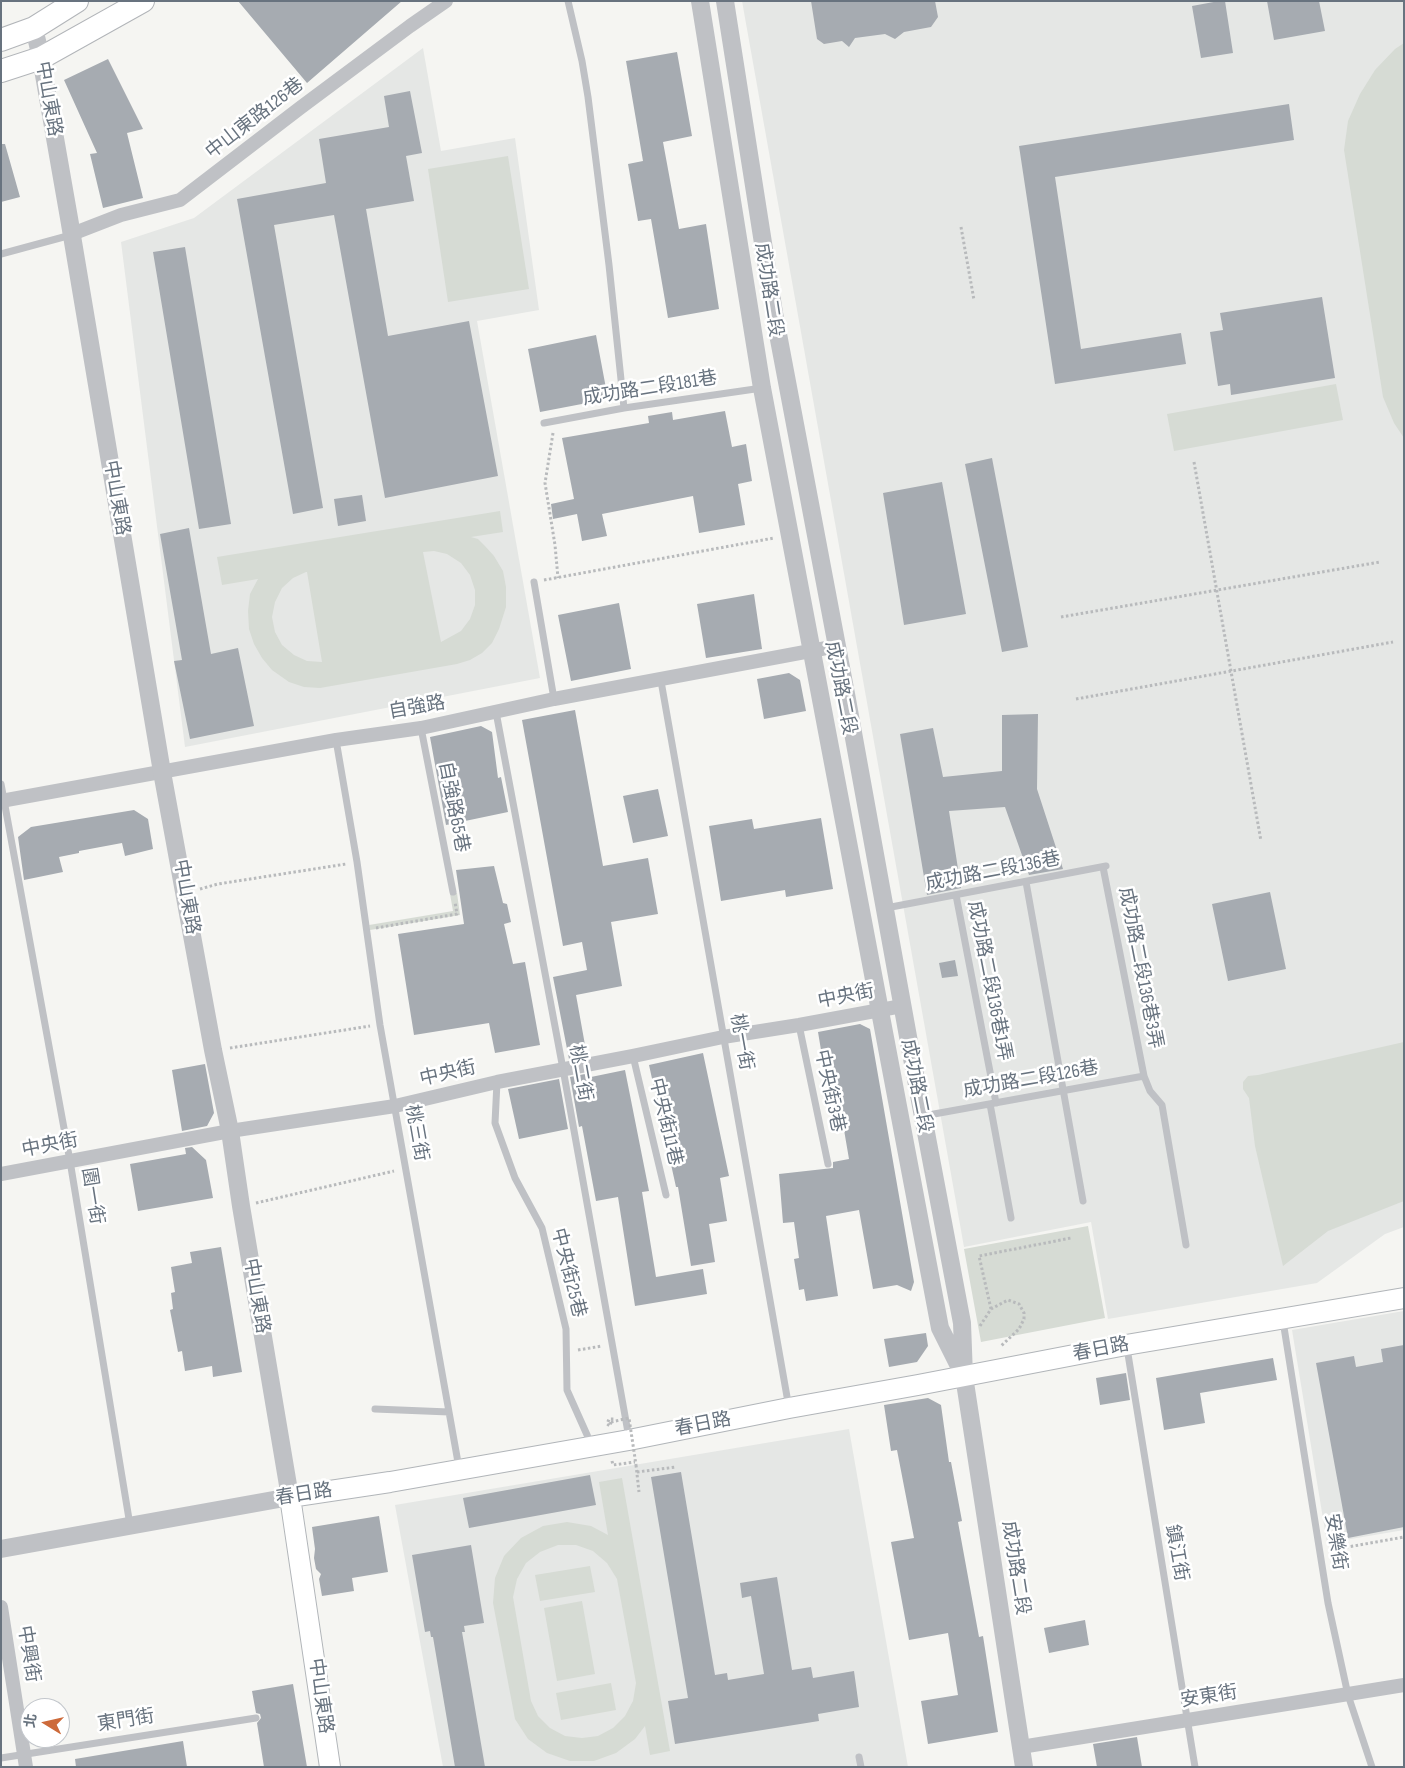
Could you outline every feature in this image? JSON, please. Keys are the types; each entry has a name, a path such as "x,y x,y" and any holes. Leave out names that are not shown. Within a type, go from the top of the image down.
{"main road":[{"path":"1,40 34,28 77,1"},
{"path":"1,71 41,58 143,1"},
{"name":"春日路","path":"290,1497 460,1470 629,1440 1126,1345 1404,1298"},
{"name":"中山東路","path":"290,1497 330,1767"}],"street":[{"name":"中山東路126巷","path":"72,234 121,215 180,200 300,108 446,1"},
{"name":"成功路二段","path":"700,1 762,388 940,1328 964,1376"},
{"name":"成功路二段","path":"725,1 774,313 962,1323 964,1376 1024,1767"},
{"name":"中山東路","path":"34,28 72,234 162,772 213,1050 230,1131 290,1497"},
{"path":"768,419 793,414"},
{"path":"788,528 813,515"},
{"name":"自強路","path":"3,801 336,740 421,728 554,700 837,646"},
{"name":"中央街","path":"1,1174 230,1131 395,1106 497,1082 633,1056 723,1036 799,1025 902,1006"},
{"name":"春日路","path":"1,1549 290,1497"},
{"name":"中興街","path":"1,1607 25,1760"},
{"name":"安東街","path":"1021,1747 1404,1685"}],"lane":[{"path":"568,1 588,97 609,265 624,408"},
{"path":"1,254 72,234"},
{"name":"成功路二段181巷","path":"544,423 624,408 762,388"},
{"path":"534,582 554,700"},
{"name":"桃一街","path":"661,680 789,1408"},
{"name":"桃二街","path":"496,712 563,1069 629,1440"},
{"name":"自強路65巷","path":"421,728 453,892"},
{"name":"桃三街","path":"336,740 357,862 380,1025 460,1470"},
{"name":"園一街","path":"1,784 70,1161 130,1526"},
{"name":"成功路二段136巷","path":"886,908 1104,867"},
{"name":"成功路二段136巷3弄","path":"1104,867 1144,1076 1150,1090 1162,1105 1186,1245"},
{"path":"1026,882 1083,1201"},
{"name":"成功路二段136巷1弄","path":"956,895 1011,1218"},
{"name":"中央街3巷","path":"799,1025 828,1164"},
{"name":"中央街11巷","path":"633,1056 666,1195"},
{"name":"成功路二段126巷","path":"923,1116 1144,1076"},
{"name":"中央街25巷","path":"497,1082 495,1123 515,1178 542,1228 566,1329 568,1390 592,1446"},
{"name":"安樂街","path":"1282,1318 1328,1603 1348,1695 1372,1767"},
{"name":"鎮江街","path":"1126,1345 1195,1767"},
{"path":"375,1409 449,1412"},
{"name":"東門街","path":"1,1758 25,1760 256,1718"},
{"path":"859,1758 860,1767"}],"path":[{"path":"960,227 974,300"},
{"path":"555,421 544,483 555,545 558,578"},
{"path":"1194,462 1261,841"},
{"path":"534,582 788,528"},
{"path":"1061,617 1380,562"},
{"path":"1076,699 1393,642"},
{"path":"185,893 218,884 357,862"},
{"path":"366,930 457,914 453,892"},
{"path":"213,1050 380,1025"},
{"path":"241,1206 406,1168"},
{"path":"991,1309 979,1256 1071,1238"},
{"path":"975,1334 991,1309 1008,1300 1019,1304 1024,1313 1024,1319 1019,1329 1000,1347"},
{"path":"566,1352 612,1344"},
{"path":"611,1420 607,1421 607,1424 610,1426 611,1422 629,1418 636,1462 638,1492"},
{"path":"613,1465 636,1462"},
{"path":"637,1472 676,1467"},
{"path":"1320,1552 1404,1537"}],"shaded area":[{"path":"742,1 1404,1 1404,1227 1385,1234 1317,1283 1108,1319 1091,1222 964,1247"},
{"path":"1404,43 1404,438 1394,423 1383,397 1344,150 1348,121 1360,94 1375,70 1395,49"},
{"path":"423,48 441,151 515,138 539,310 477,321 540,678 185,747 121,242 194,218"},
{"path":"508,156 529,289 448,302 428,169"},
{"path":"1336,384 1343,420 1174,451 1167,414"},
{"path":"500,511 503,532 471,537 478,539 485,546 503,571 506,587 506,607 492,643 482,653 470,660 457,664 320,688 304,687 289,682 272,670 254,644 249,629 248,611 250,594 258,579 222,585 217,557","holes":["434,551 447,554 461,563 470,575 475,590 475,605 470,619 461,631 441,642 423,552","307,572 322,662 307,661 294,655 282,645 275,632 272,617 275,602 282,588 293,578"]},
{"path":"457,893 460,915 370,930 369,925 453,911 450,894"},
{"path":"1404,1042 1404,1201 1328,1231 1283,1266 1255,1146 1249,1098 1243,1089 1243,1082 1248,1076"},
{"path":"1088,1226 1105,1318 981,1342 964,1249"},
{"path":"1404,1311 1404,1530 1327,1543 1292,1330"},
{"path":"849,1429 908,1767 443,1767 395,1505"},
{"path":"622,1478 670,1751 650,1755 645,1726 635,1739 616,1753 594,1761 570,1761 547,1753 528,1739 515,1719 493,1603 495,1578 504,1556 521,1538 543,1526 567,1522 591,1526 608,1535 599,1482","holes":["558,1545 576,1545 593,1551 607,1563 617,1579 636,1683 633,1701 625,1716 613,1728 598,1736 582,1738 565,1736 550,1728 538,1716 531,1701 513,1597 517,1579 526,1563 540,1552"]},
{"path":"590,1566 595,1592 540,1601 535,1575"},
{"path":"582,1601 595,1674 557,1681 544,1608"},
{"path":"611,1683 616,1710 561,1720 556,1693"}],"building":[{"path":"238,1 402,1 307,83"},
{"path":"811,1 935,1 938,17 931,27 904,32 895,39 885,34 855,38 849,47 842,41 824,44 817,39"},
{"path":"1225,1 1233,53 1201,58 1192,6"},
{"path":"1267,1 1319,1 1325,31 1274,40"},
{"path":"677,52 692,136 663,142 679,229 706,224 719,309 668,318 651,219 638,221 628,164 643,161 626,61"},
{"path":"108,59 143,129 127,133 143,198 103,208 90,154 97,153 64,80"},
{"path":"410,91 422,153 406,156 414,201 366,209 388,336 469,321 498,476 385,498 334,215 274,225 323,508 293,514 237,199 326,183 319,139 389,127 384,96"},
{"path":"1289,104 1294,140 1055,177 1081,349 1181,333 1186,364 1055,384 1019,146"},
{"path":"1,144 5,144 20,197 1,202"},
{"path":"185,247 231,524 199,529 153,252"},
{"path":"1322,297 1335,378 1231,395 1230,384 1218,386 1210,332 1223,330 1220,313"},
{"path":"596,335 608,399 540,412 528,349"},
{"path":"725,411 732,447 746,444 752,481 738,484 745,525 699,533 693,496 602,514 607,536 582,541 577,514 553,519 551,504 574,499 562,438 649,423 648,416 672,412 673,420"},
{"path":"992,458 1028,647 1002,652 965,464"},
{"path":"942,482 966,614 904,625 883,493"},
{"path":"362,495 366,521 338,526 334,499"},
{"path":"189,528 211,654 238,648 254,726 190,739 174,661 182,660 160,534"},
{"path":"754,594 762,649 706,658 697,604"},
{"path":"619,603 631,669 571,681 558,615"},
{"path":"789,673 800,680 806,711 764,719 757,679"},
{"path":"575,710 603,866 648,858 658,914 611,922 622,986 576,995 587,1056 569,1059 553,977 587,970 582,942 563,946 522,720"},
{"path":"1038,714 1037,789 1063,869 1029,875 1005,807 949,811 961,888 927,895 900,734 933,728 943,777 1002,771 1002,715"},
{"path":"481,726 492,732 498,778 501,777 508,812 446,825 430,737"},
{"path":"658,789 668,836 633,843 623,796"},
{"path":"134,810 148,819 153,849 125,856 122,843 79,851 79,853 59,857 63,872 24,880 18,837 31,827"},
{"path":"821,818 833,889 786,897 785,890 721,901 709,826 752,819 754,829"},
{"path":"494,866 503,903 507,904 511,922 504,924 513,964 525,962 540,1045 495,1053 489,1023 414,1035 398,934 464,924 456,870"},
{"path":"1270,892 1286,969 1228,981 1212,904"},
{"path":"955,960 958,976 942,978 939,963"},
{"path":"860,1024 870,1029 914,1282 911,1291 897,1285 873,1289 859,1210 826,1216 838,1296 806,1301 804,1289 799,1290 794,1259 799,1258 794,1222 783,1223 779,1174 833,1168 833,1162 849,1159 832,1060 823,1062 818,1032"},
{"path":"703,1053 729,1176 720,1178 727,1221 709,1224 715,1262 691,1266 678,1187 676,1187 649,1065"},
{"path":"205,1064 214,1113 207,1126 182,1131 172,1070"},
{"path":"625,1070 649,1191 642,1192 656,1277 703,1269 707,1294 635,1306 618,1197 596,1201 582,1126 579,1127 570,1077 590,1073 591,1077"},
{"path":"559,1079 568,1129 519,1139 508,1089"},
{"path":"192,1147 206,1160 213,1198 138,1211 130,1164 186,1154 185,1148"},
{"path":"221,1247 242,1372 213,1377 212,1366 185,1371 182,1351 178,1352 170,1310 173,1309 171,1293 175,1292 171,1267 192,1263 190,1252"},
{"path":"926,1333 928,1346 917,1362 889,1367 884,1339"},
{"path":"1404,1345 1404,1527 1348,1538 1316,1363 1354,1356 1356,1367 1383,1362 1381,1349"},
{"path":"1273,1358 1277,1380 1200,1393 1205,1423 1164,1430 1156,1378"},
{"path":"1126,1373 1130,1400 1100,1405 1096,1378"},
{"path":"928,1398 941,1405 949,1462 951,1462 962,1521 958,1522 979,1637 983,1636 998,1732 928,1744 921,1701 958,1695 948,1633 909,1640 891,1542 914,1538 897,1450 891,1451 884,1405"},
{"path":"681,1472 715,1675 727,1673 728,1680 764,1674 751,1596 742,1598 740,1583 777,1577 792,1670 811,1667 813,1678 854,1671 859,1707 818,1714 819,1721 675,1744 668,1701 688,1698 651,1477"},
{"path":"590,1475 596,1505 469,1528 463,1498"},
{"path":"379,1516 388,1572 352,1578 354,1591 322,1596 319,1579 321,1574 316,1569 314,1558 315,1549 312,1527"},
{"path":"471,1545 484,1623 464,1626 465,1632 462,1632 485,1767 455,1767 433,1637 431,1637 430,1631 425,1632 412,1555"},
{"path":"1085,1620 1089,1645 1049,1653 1044,1628"},
{"path":"293,1684 307,1767 264,1767 257,1723 261,1718 260,1714 256,1713 252,1691"},
{"path":"1137,1737 1142,1767 1097,1767 1093,1744"},
{"path":"183,1741 187,1767 76,1767 75,1759"}]}
